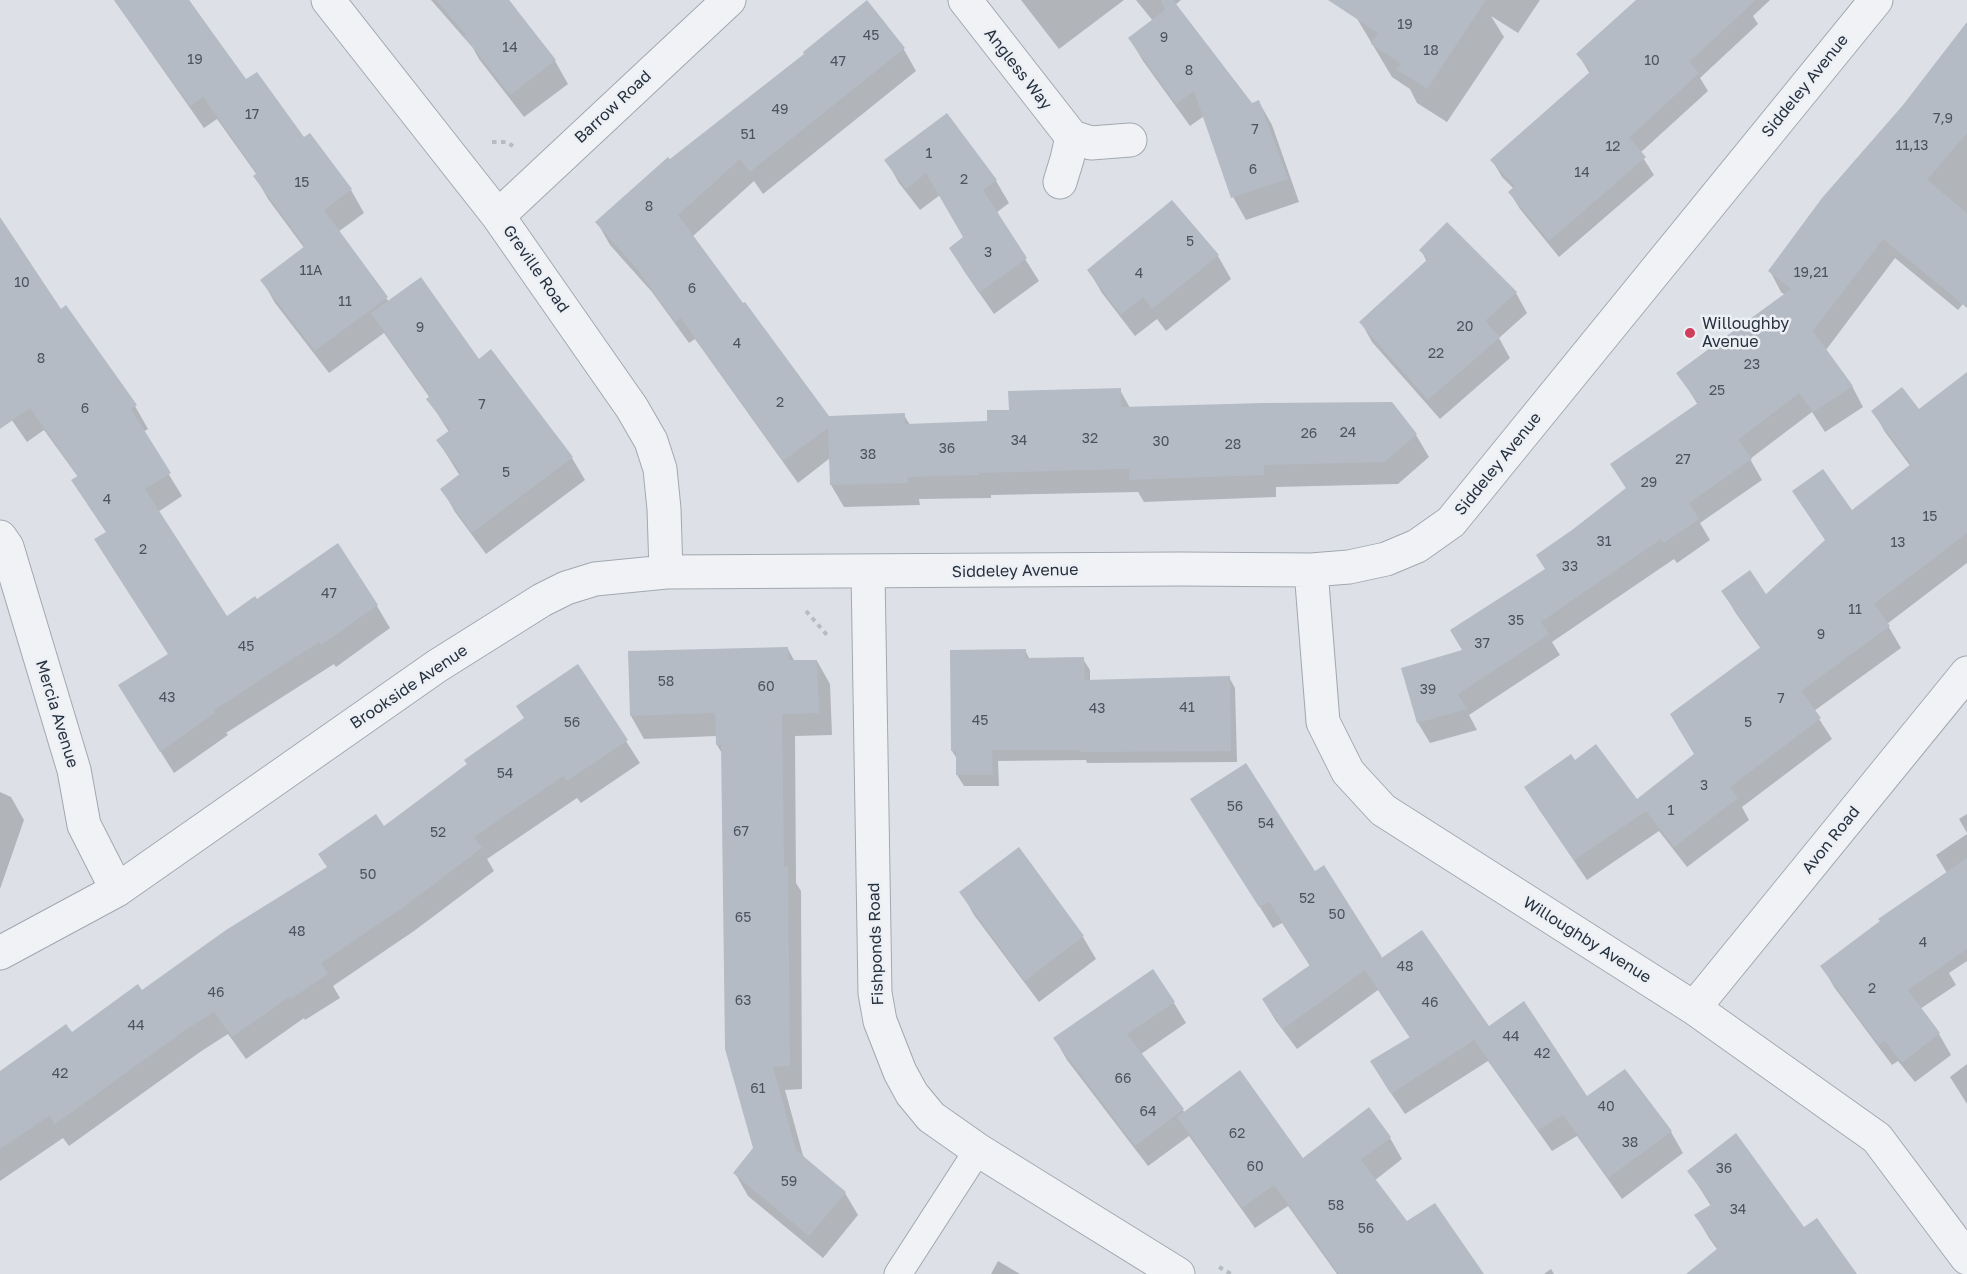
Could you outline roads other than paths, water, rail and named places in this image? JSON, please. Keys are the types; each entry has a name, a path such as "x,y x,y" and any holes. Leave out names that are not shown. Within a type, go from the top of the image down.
{"street":[{"name":"Greville Road","path":"328,0 498,216 632,408 651,441 661,479 666,572"},
{"name":"Barrow Road","path":"498,216 729,0"},
{"name":"Angless Way","path":"965,0 1072,137"},
{"name":"Siddeley Avenue","path":"867,572 1311,570 1349,567 1386,559 1417,546 1451,522 1876,0"},
{"path":"1060,182 1072,137 1091,143 1130,140"},
{"name":"Mercia Avenue","path":"0,537 7,548 74,770 84,825 117,890"},
{"name":"Willoughby Avenue","path":"1311,570 1323,722 1348,772 1383,810 1694,1008 1877,1138 1967,1258"},
{"name":"Brookside Avenue","path":"0,953 117,890 437,666 542,600 566,588 595,579 666,572 867,572"},
{"name":"Fishponds Road","path":"867,572 875,993 880,1021 900,1072 912,1094 931,1117 978,1150 1178,1274"},
{"name":"Avon Road","path":"1694,1008 1967,673"}],"lane":[{"path":"898,1274 978,1150"}],"place":[{"name":"Willoughby Avenue","path":"1690,333"}]}
